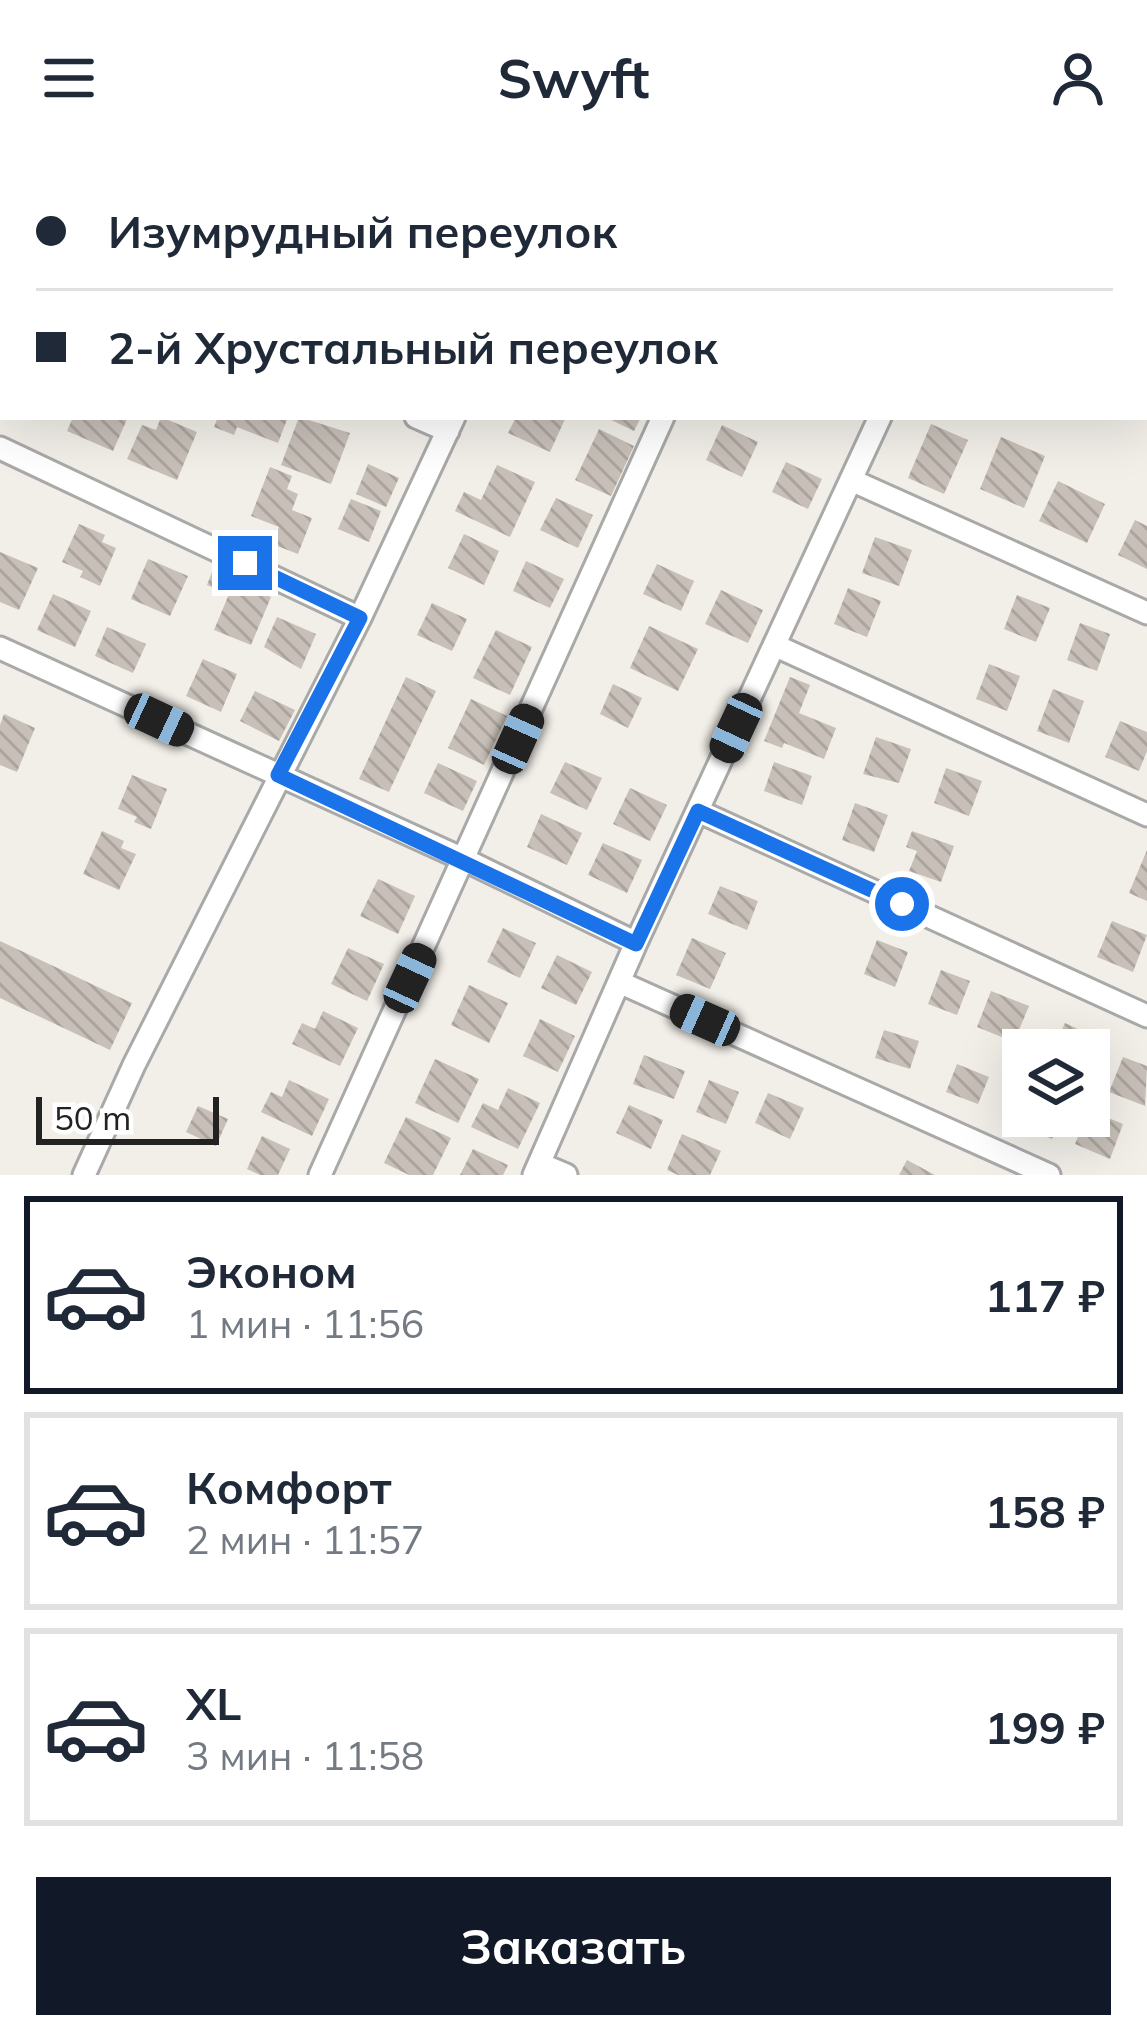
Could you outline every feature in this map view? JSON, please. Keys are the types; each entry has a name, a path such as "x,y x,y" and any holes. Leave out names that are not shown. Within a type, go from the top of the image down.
{"street":[{"path":"320,1175 663,420"},
{"path":"566,1175 537,1169 879,420"},
{"path":"84,1175 451,424"},
{"path":"0,448 360,618"},
{"path":"851,480 1147,613"},
{"path":"774,646 1147,815"},
{"path":"0,648 636,944"},
{"path":"698,811 1147,1016"},
{"path":"620,982 1049,1175"}],"building":[{"path":"72,420 127,420 113,451 67,431"},
{"path":"160,420 168,420 197,432 177,480 127,459 142,425 156,430"},
{"path":"217,420 287,420 278,443 237,427 234,435 214,427"},
{"path":"298,420 350,433 331,484 281,465"},
{"path":"514,420 565,420 550,452 508,433"},
{"path":"611,420 640,420 634,431"},
{"path":"931,424 968,440 944,494 908,478"},
{"path":"722,425 758,442 742,477 706,460"},
{"path":"599,429 634,446 611,496 575,480"},
{"path":"1001,437 1045,456 1024,508 980,489"},
{"path":"786,462 822,479 808,509 772,492"},
{"path":"368,464 399,478 386,507 356,494"},
{"path":"497,465 535,482 510,537 455,511 464,492 481,500"},
{"path":"270,467 292,476 287,489 298,494 292,510 312,518 298,554 272,544 279,527 251,516"},
{"path":"1058,481 1105,504 1087,543 1039,521"},
{"path":"556,498 593,515 578,548 540,530"},
{"path":"351,499 381,511 369,542 338,529"},
{"path":"1135,520 1147,526 1147,569 1118,555"},
{"path":"79,524 105,535 102,542 116,548 100,586 80,577 83,571 62,562"},
{"path":"464,534 499,551 484,585 448,568"},
{"path":"875,537 912,550 899,586 862,573"},
{"path":"0,552 38,568 19,610 0,602"},
{"path":"148,559 188,576 170,616 131,599"},
{"path":"526,561 564,579 550,608 513,591"},
{"path":"657,564 694,581 681,611 643,594"},
{"path":"212,572 271,597 251,645 214,630 229,594 207,585"},
{"path":"848,588 881,601 867,637 834,624"},
{"path":"721,590 763,610 748,643 705,624"},
{"path":"53,594 91,611 75,647 37,630"},
{"path":"1017,595 1050,608 1036,642 1004,629"},
{"path":"432,603 467,619 452,651 417,635"},
{"path":"277,617 316,634 301,669 264,647"},
{"path":"1080,623 1110,634 1097,671 1067,660"},
{"path":"649,626 698,649 678,691 630,668"},
{"path":"107,627 146,644 133,673 95,656"},
{"path":"496,630 532,647 510,695 473,678"},
{"path":"203,659 237,674 221,712 186,696"},
{"path":"989,664 1020,676 1007,711 976,699"},
{"path":"406,677 436,691 389,792 359,779"},
{"path":"790,677 810,685 799,713 836,728 824,759 784,743 782,748 764,741"},
{"path":"613,684 642,698 628,728 600,714"},
{"path":"1053,689 1084,701 1069,743 1037,731"},
{"path":"255,691 295,710 279,741 240,721"},
{"path":"471,699 507,716 484,765 448,748"},
{"path":"4,714 35,728 17,772 0,765"},
{"path":"1120,721 1147,732 1147,751 1139,771 1105,757"},
{"path":"876,737 911,749 899,783 863,774"},
{"path":"565,762 602,778 587,810 550,793"},
{"path":"774,762 812,776 802,805 764,791"},
{"path":"438,763 477,781 463,811 424,793"},
{"path":"946,768 982,781 969,816 934,803"},
{"path":"132,775 167,789 151,829 118,809"},
{"path":"630,788 667,805 650,841 613,824"},
{"path":"855,803 888,815 874,852 842,840"},
{"path":"541,814 582,833 567,865 527,847"},
{"path":"102,831 124,841 121,848 136,854 119,890 83,874"},
{"path":"912,831 954,846 941,882 909,871 917,851 906,847"},
{"path":"603,843 642,860 627,893 588,875"},
{"path":"1147,850 1147,901 1129,893"},
{"path":"378,879 415,896 398,934 360,916"},
{"path":"720,886 758,901 747,930 708,914"},
{"path":"1112,921 1147,935 1133,972 1097,957"},
{"path":"503,928 536,943 520,978 487,962"},
{"path":"692,938 726,953 710,989 676,975"},
{"path":"877,940 908,952 895,987 864,974"},
{"path":"0,941 132,1003 110,1050 0,998"},
{"path":"348,948 384,964 367,1001 331,984"},
{"path":"557,955 592,972 576,1005 541,988"},
{"path":"941,970 970,981 957,1015 928,1004"},
{"path":"469,985 508,1003 489,1043 451,1025"},
{"path":"991,991 1029,1006 1019,1029 1002,1029 1002,1037 977,1027"},
{"path":"323,1011 358,1028 340,1066 292,1044 302,1023 315,1029"},
{"path":"540,1019 575,1036 558,1072 523,1056"},
{"path":"884,1030 919,1041 910,1069 875,1058"},
{"path":"644,1055 685,1071 674,1099 633,1084"},
{"path":"1123,1057 1147,1066 1145,1106 1110,1090"},
{"path":"435,1059 479,1079 458,1123 415,1103"},
{"path":"957,1064 989,1077 978,1104 946,1092"},
{"path":"289,1080 329,1099 312,1136 261,1112 271,1092 282,1097"},
{"path":"709,1080 739,1092 726,1124 696,1112"},
{"path":"508,1088 540,1103 518,1149 471,1127 483,1103 498,1110"},
{"path":"768,1093 804,1108 790,1139 755,1123"},
{"path":"629,1105 663,1120 651,1149 616,1133"},
{"path":"198,1106 228,1119 216,1146 186,1132"},
{"path":"406,1117 451,1138 433,1175 409,1175 384,1163"},
{"path":"1110,1119 1123,1124 1110,1159 1075,1144 1078,1137 1110,1137"},
{"path":"682,1134 721,1151 710,1175 678,1175 667,1170"},
{"path":"262,1136 290,1149 278,1175 247,1169"},
{"path":"473,1149 508,1165 503,1175 460,1175"},
{"path":"907,1160 935,1175 899,1175"}],"route":[{"path":"245,563 360,618 278,775 636,944 698,811 902,904"}]}
